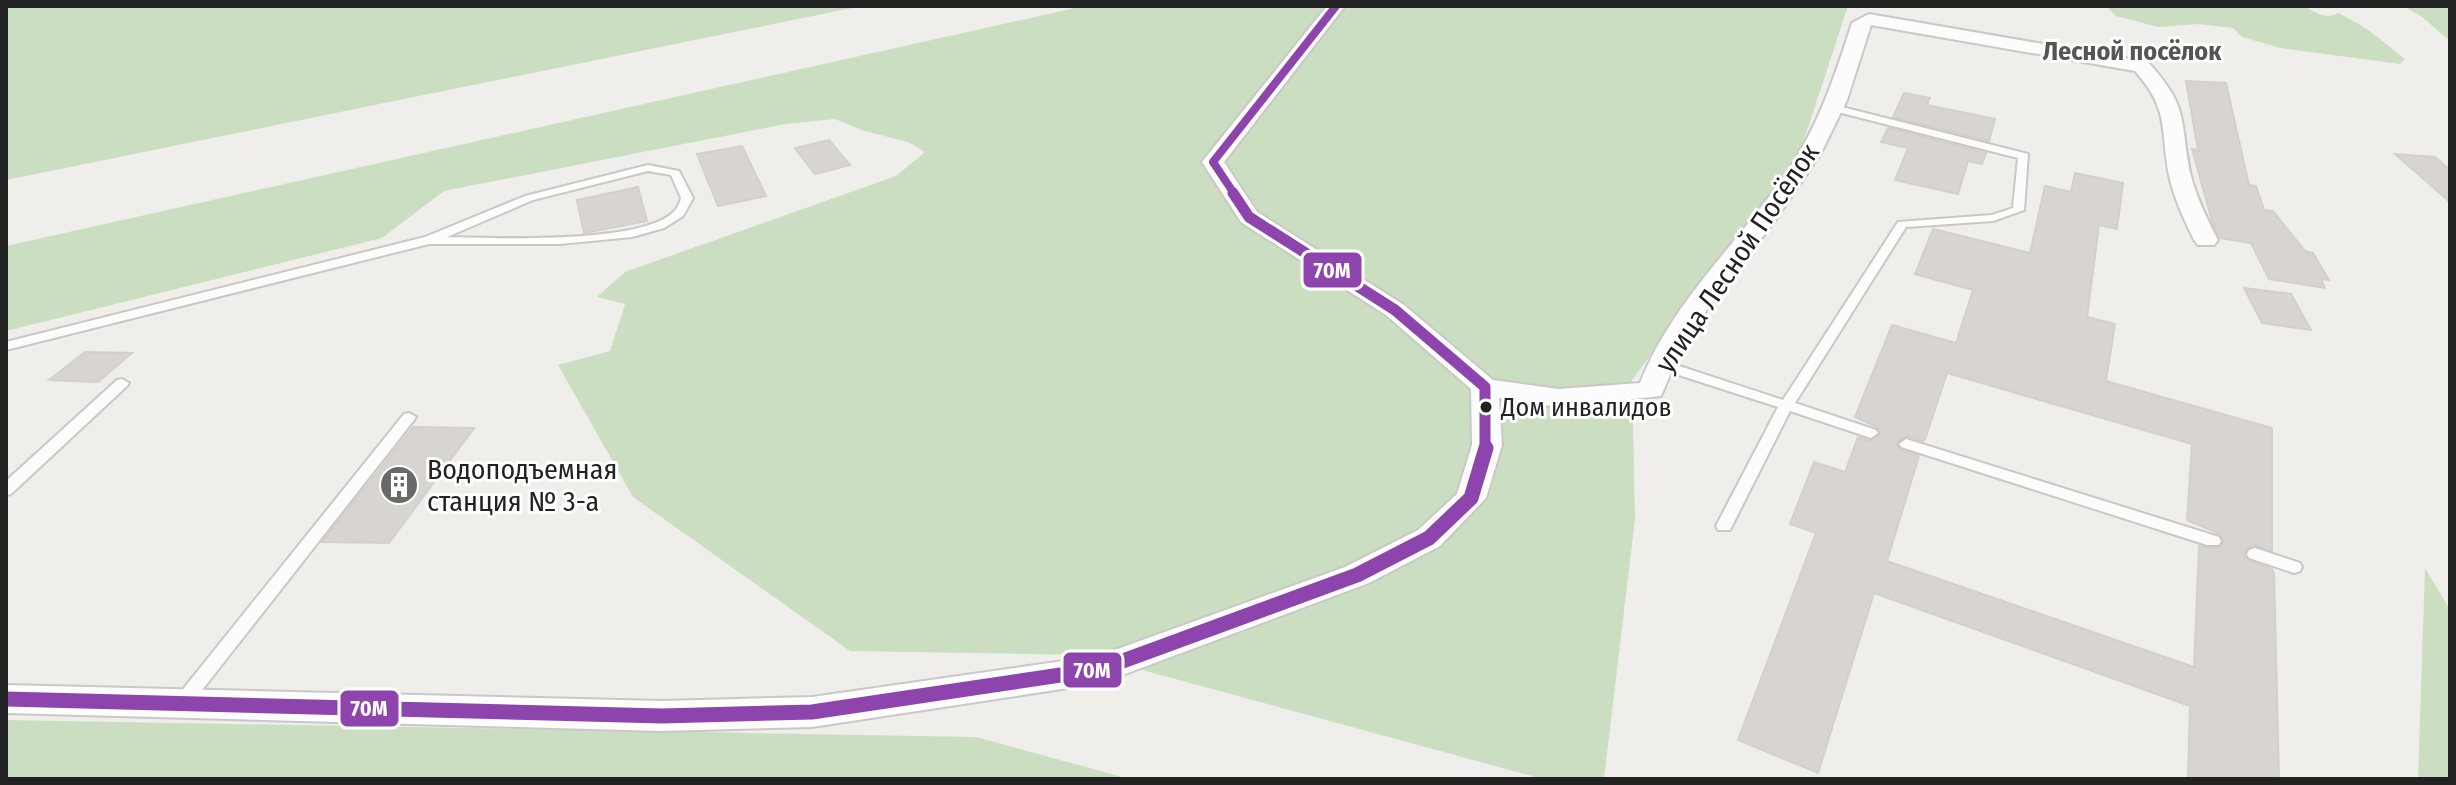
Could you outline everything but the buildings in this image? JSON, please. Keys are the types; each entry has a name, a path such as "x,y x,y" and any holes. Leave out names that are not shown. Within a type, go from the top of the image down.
{"street":[{"path":"6,699 662,716 812,712 1101,669 1357,575 1429,538 1471,498 1487,445 1485,387 1395,310 1249,217 1213,162 1336,6"},
{"name":"улица Лесной Посёлок","path":"1485,387 1558,398 1651,390 1659,364 1712,287 1783,195 1834,108 1861,23 1870,13 2141,66 2162,87 2174,114 2184,193 2206,240"}],"lane":[{"path":"1724,526 1786,406 1902,224 1993,218 2018,210 2024,156 1834,108"},
{"path":"6,346 429,240 529,198 648,168 675,173 687,198 680,214 657,226 606,237 547,241 429,240"},
{"path":"1659,364 1871,433"},
{"path":"6,490 122,383"},
{"path":"182,703 409,417"},
{"path":"1906,444 2213,541"},
{"path":"2255,554 2294,567"}],"green space":[{"path":"6,6 862,6 6,180"},
{"path":"1084,6 1848,6 1800,152 1769,199 1632,380 1635,519 1604,779 1543,779 1087,655 850,651 633,497 558,365 610,351 625,304 597,297 625,272 896,176 925,152 908,142 865,131 835,119 785,124 444,191 382,238 6,331 6,246"},
{"path":"2106,6 2302,6 2323,15 2338,13 2348,18 2405,59 2400,64 2281,48 2242,37 2233,28 2198,24 2158,27 2116,16"},
{"path":"2403,6 2450,6 2450,41 2421,16"},
{"path":"2425,568 2450,610 2450,779 2418,779"},
{"path":"6,720 976,737 1130,779 6,779"}],"transit line":[{"name":"70М","path":"6,699 662,716 812,712 1101,669 1357,575 1429,538 1471,498 1487,445 1485,387 1395,310 1249,217 1213,162 1336,6"}],"place":[{"name":"Дом инвалидов","path":"1486,407"},
{"name":"Водоподъемная станция № 3-а","path":"399,485"}],"district":[{"name":"Лесной посёлок","path":"2132,51"}]}
